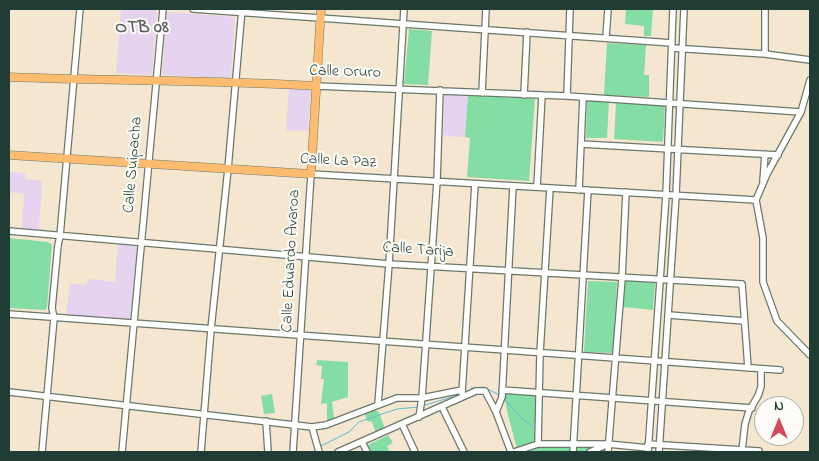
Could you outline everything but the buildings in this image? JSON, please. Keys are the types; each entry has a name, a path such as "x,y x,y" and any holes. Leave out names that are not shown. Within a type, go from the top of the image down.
{"main road":[{"name":"Calle Eduardo Avaroa","path":"311,174 321,9"},
{"name":"Calle Oruro","path":"9,77 74,80 235,82 316,86"},
{"name":"Calle La Paz","path":"9,155 311,174"}],"street":[{"path":"42,452 54,318 53,299 80,9"},
{"name":"Calle Suipacha","path":"122,452 163,9"},
{"path":"193,9 606,38 672,46 682,49 765,54 810,60"},
{"path":"378,404 384,342 404,9"},
{"path":"482,93 486,9"},
{"path":"566,96 570,9"},
{"path":"606,38 608,9"},
{"path":"648,448 666,195 673,9"},
{"path":"659,452 676,195 684,9"},
{"path":"765,9 765,54"},
{"path":"201,452 241,11"},
{"path":"524,95 528,32"},
{"path":"810,80 801,112 756,200 762,229 764,282 774,313 777,321 810,355"},
{"name":"Calle Oruro","path":"316,86 566,96 801,112"},
{"path":"419,417 422,398 437,181 440,90"},
{"path":"537,187 542,95"},
{"path":"579,190 583,97"},
{"path":"581,144 778,155"},
{"path":"762,185 765,154"},
{"name":"Calle La Paz","path":"311,174 676,195"},
{"name":"Calle Eduardo Avaroa","path":"293,452 311,174"},
{"path":"462,394 475,184"},
{"path":"496,412 502,397 513,186"},
{"path":"538,444 540,353 550,188"},
{"path":"573,452 588,190"},
{"path":"608,452 614,398 626,192"},
{"path":"676,195 756,200"},
{"name":"Calle Tarija","path":"9,231 389,264 742,284 748,368"},
{"path":"9,314 780,370"},
{"path":"669,315 744,321"},
{"path":"738,451 749,411 761,387 761,369"},
{"path":"502,390 752,408"},
{"path":"9,392 312,427 326,424 397,398 422,398 485,391 496,412 512,452 538,444 608,444 648,448 660,444 759,452"},
{"path":"338,452 442,407 462,394"},
{"path":"442,407 464,452"},
{"path":"266,421 268,452"},
{"path":"402,424 415,452"},
{"path":"312,427 319,452"},
{"path":"362,442 367,452"},
{"path":"590,452 608,444"}],"shaded area":[{"path":"121,9 155,10 157,12 152,73 150,75 116,73"},
{"path":"167,12 235,17 231,76 229,78 162,75"},
{"path":"289,89 309,89 311,91 308,131 286,130"},
{"path":"447,93 468,95 465,137 443,136 445,95"},
{"path":"9,172 25,173 25,179 42,181 39,230 22,228 24,194 9,192"},
{"path":"118,244 137,245 130,320 66,315 70,284 86,285 89,279 115,282"}],"green space":[{"path":"626,9 653,9 651,36 644,36 644,26 625,24"},
{"path":"409,29 432,31 428,85 404,84"},
{"path":"607,43 646,45 644,75 649,75 649,97 604,95"},
{"path":"468,95 535,99 529,181 467,177 470,138 465,137"},
{"path":"587,100 609,101 607,138 586,138"},
{"path":"616,103 665,105 663,142 614,139"},
{"path":"9,238 48,242 52,245 47,307 45,310 9,308"},
{"path":"625,280 655,283 653,310 623,307"},
{"path":"588,281 617,282 613,353 584,352"},
{"path":"317,360 348,362 348,397 332,402 334,418 327,421 327,403 321,404 324,379 321,379 322,366 316,365"},
{"path":"504,393 535,395 535,443 517,449"},
{"path":"272,394 275,413 264,414 261,396"},
{"path":"370,410 379,412 385,429 376,433 372,422 367,421 365,414"},
{"path":"388,435 393,443 387,446 390,452 369,452 368,445"},
{"path":"598,446 605,449 605,452 521,452 537,447"}],"waterway":[{"path":"471,388 484,387 499,395"},
{"path":"422,406 452,397"},
{"path":"504,398 518,415 532,426"},
{"path":"321,446 349,432 359,422 397,409 418,407"}],"district":[{"name":"OTB 08","path":"142,29"}]}
